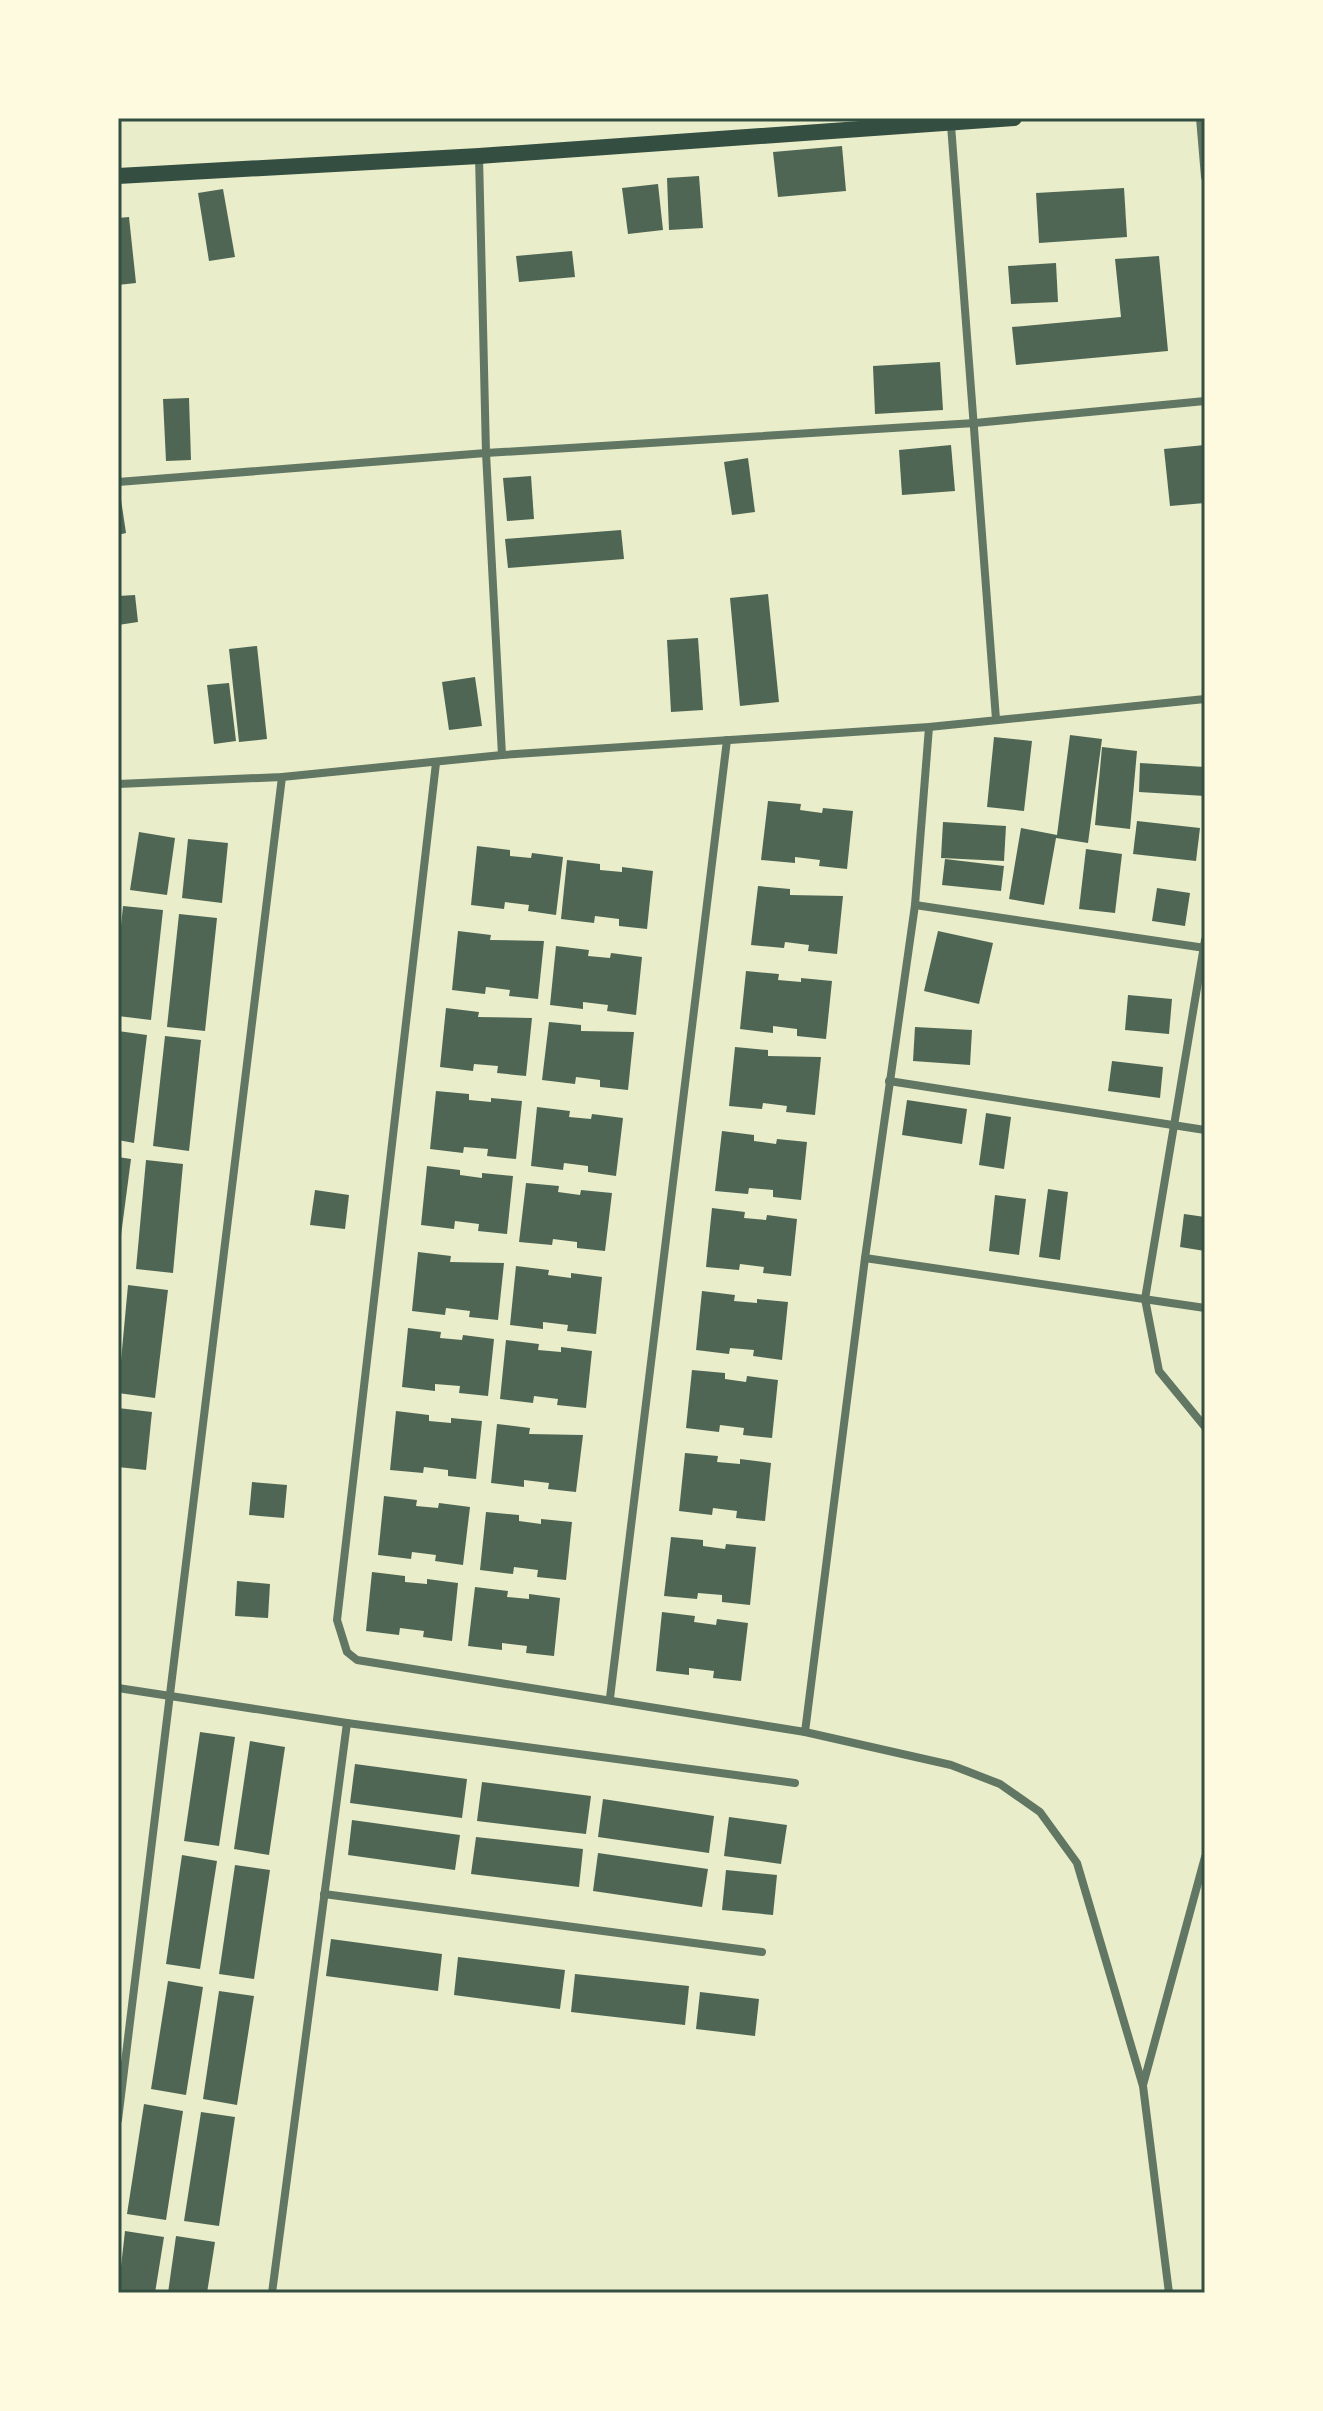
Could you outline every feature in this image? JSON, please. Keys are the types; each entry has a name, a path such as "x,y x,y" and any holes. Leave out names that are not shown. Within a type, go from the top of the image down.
{"main road":[{"path":"118,176 479,156 951,125 1014,118"}],"street":[{"path":"1200,118 1205,177"},
{"path":"951,125 996,719"},
{"path":"479,156 486,453 502,755"},
{"path":"118,482 486,453 975,423 1205,401"},
{"path":"118,784 282,777 502,755 929,727 1205,699"},
{"path":"805,1732 865,1258 915,905 929,727"},
{"path":"610,1698 727,740"},
{"path":"436,763 337,1620 347,1652 357,1660 610,1698 805,1732 951,1765 1000,1784 1040,1812 1077,1863 1143,2086 1169,2293"},
{"path":"118,2120 282,777"},
{"path":"915,905 1204,948"},
{"path":"1205,940 1145,1299 1159,1371 1205,1427"},
{"path":"889,1081 1205,1130"},
{"path":"865,1258 1205,1308"},
{"path":"118,1688 347,1723 795,1783"},
{"path":"272,2293 347,1723"},
{"path":"1143,2086 1205,1857"},
{"path":"324,1894 762,1952"}],"building":[{"path":"842,146 846,191 778,197 773,152"},
{"path":"699,176 703,228 669,230 667,178"},
{"path":"658,184 663,230 628,234 622,188"},
{"path":"1124,188 1127,237 1039,243 1036,193"},
{"path":"223,189 235,257 209,261 198,193"},
{"path":"129,217 136,283 118,285 118,218"},
{"path":"572,251 575,277 519,282 516,256"},
{"path":"1159,256 1168,351 1016,365 1012,327 1121,317 1115,259"},
{"path":"1056,263 1058,302 1011,304 1008,266"},
{"path":"940,362 943,410 875,414 873,366"},
{"path":"189,398 191,460 166,461 163,399"},
{"path":"951,445 955,491 902,495 899,450"},
{"path":"1205,445 1205,503 1170,506 1164,449"},
{"path":"748,458 755,512 732,515 724,462"},
{"path":"531,476 534,519 507,521 503,478"},
{"path":"118,494 126,533 118,535"},
{"path":"621,530 624,559 508,568 505,539"},
{"path":"768,594 779,702 740,706 730,598"},
{"path":"135,595 138,622 118,625 118,596"},
{"path":"698,638 703,710 671,712 667,640"},
{"path":"257,646 267,739 239,742 229,649"},
{"path":"475,677 482,726 449,730 442,682"},
{"path":"229,683 236,741 214,744 207,685"},
{"path":"1070,735 1102,739 1088,843 1056,838 1044,905 1009,899 1021,828 1057,835"},
{"path":"994,737 1032,741 1024,811 987,807"},
{"path":"1102,747 1137,751 1130,829 1095,825"},
{"path":"1140,763 1205,767 1205,796 1139,792"},
{"path":"768,801 801,804 800,810 822,813 823,808 853,811 847,869 819,866 820,860 795,857 795,863 761,860"},
{"path":"1137,821 1200,828 1196,861 1133,854"},
{"path":"943,822 1006,826 1004,861 941,858"},
{"path":"139,832 175,838 167,895 130,890"},
{"path":"188,839 228,843 222,903 182,898"},
{"path":"477,846 510,850 510,856 531,858 532,853 563,857 556,915 528,911 529,905 505,902 504,909 471,905"},
{"path":"1086,849 1122,854 1115,913 1079,909"},
{"path":"945,859 1004,866 1001,891 942,885"},
{"path":"567,860 600,864 600,870 622,872 622,867 653,871 647,929 619,926 619,919 595,916 594,923 561,919"},
{"path":"758,886 790,889 790,895 843,896 837,954 808,951 809,945 785,942 784,948 751,945"},
{"path":"1157,888 1190,893 1185,926 1152,921"},
{"path":"123,906 163,910 151,1020 118,1016 118,956"},
{"path":"179,914 217,918 205,1031 167,1027"},
{"path":"458,931 491,935 490,940 544,941 538,999 509,996 510,990 486,987 485,994 452,990"},
{"path":"938,931 993,943 979,1004 924,991"},
{"path":"556,946 589,950 588,956 610,958 611,953 642,957 636,1015 607,1011 608,1005 583,1002 583,1009 550,1005"},
{"path":"746,971 779,974 778,980 801,982 801,978 832,981 826,1039 797,1036 797,1029 773,1026 773,1033 740,1029"},
{"path":"1128,995 1172,999 1169,1034 1125,1030"},
{"path":"446,1008 479,1012 478,1017 532,1018 526,1076 497,1073 498,1066 474,1064 473,1071 440,1067"},
{"path":"549,1022 581,1025 581,1031 634,1032 628,1090 600,1087 600,1080 576,1077 575,1084 542,1080"},
{"path":"915,1027 972,1030 970,1065 913,1061"},
{"path":"118,1031 147,1035 134,1143 118,1140"},
{"path":"165,1036 201,1040 189,1151 153,1146"},
{"path":"735,1047 768,1050 768,1056 821,1057 815,1115 786,1112 787,1106 763,1103 762,1109 729,1106"},
{"path":"1112,1061 1163,1067 1160,1098 1108,1091"},
{"path":"436,1091 469,1094 469,1100 491,1102 491,1098 522,1101 516,1159 487,1156 488,1149 464,1147 463,1153 430,1149"},
{"path":"907,1100 967,1109 962,1144 902,1135"},
{"path":"537,1107 570,1111 569,1117 591,1119 592,1114 623,1118 616,1176 588,1172 588,1166 564,1163 563,1170 531,1166"},
{"path":"986,1113 1011,1117 1004,1169 979,1165"},
{"path":"722,1131 754,1135 754,1141 776,1144 777,1139 807,1142 801,1200 773,1197 773,1190 749,1188 748,1194 715,1191"},
{"path":"118,1157 131,1159 120,1243 118,1243"},
{"path":"146,1160 183,1164 173,1273 136,1269"},
{"path":"427,1166 460,1170 460,1175 482,1178 482,1173 513,1176 507,1234 478,1231 479,1224 455,1221 454,1229 421,1225"},
{"path":"526,1183 559,1186 558,1192 580,1195 581,1190 612,1193 605,1251 577,1248 577,1242 553,1239 552,1245 519,1242"},
{"path":"1048,1189 1068,1192 1060,1260 1039,1257"},
{"path":"315,1190 349,1195 345,1229 310,1225"},
{"path":"995,1195 1026,1199 1019,1255 989,1251"},
{"path":"712,1208 745,1212 744,1218 766,1220 767,1215 797,1219 791,1276 763,1273 764,1267 740,1264 739,1270 706,1267"},
{"path":"1184,1214 1205,1217 1205,1251 1180,1247"},
{"path":"418,1252 451,1256 450,1262 504,1263 498,1320 469,1317 470,1311 446,1308 445,1315 412,1311"},
{"path":"516,1266 549,1270 548,1275 571,1278 571,1273 602,1277 596,1334 567,1331 568,1325 543,1322 543,1329 510,1325"},
{"path":"128,1285 168,1290 155,1398 118,1393"},
{"path":"702,1291 735,1295 734,1301 757,1303 757,1299 788,1302 782,1360 753,1356 754,1350 730,1348 729,1354 696,1350"},
{"path":"408,1328 441,1332 440,1338 462,1340 463,1335 494,1339 488,1396 459,1393 460,1386 435,1384 435,1391 402,1387"},
{"path":"506,1340 539,1344 538,1350 561,1352 561,1347 592,1351 586,1408 557,1405 558,1399 534,1396 533,1403 500,1399"},
{"path":"692,1370 725,1373 725,1379 746,1382 747,1376 778,1380 772,1438 743,1435 744,1428 720,1425 719,1432 686,1428"},
{"path":"118,1408 152,1412 146,1470 118,1467"},
{"path":"396,1411 429,1415 429,1421 451,1423 451,1418 482,1421 476,1479 448,1476 448,1470 424,1467 423,1473 390,1470"},
{"path":"497,1424 530,1428 529,1434 583,1435 576,1492 548,1489 549,1483 524,1480 524,1487 491,1483"},
{"path":"685,1453 718,1456 717,1462 740,1464 740,1459 771,1463 765,1521 736,1518 737,1511 713,1508 712,1515 679,1511"},
{"path":"252,1482 287,1485 284,1518 249,1515"},
{"path":"384,1496 417,1500 416,1506 438,1508 439,1503 470,1507 463,1565 435,1561 436,1555 412,1552 411,1559 378,1555"},
{"path":"486,1512 519,1515 519,1521 541,1524 541,1519 572,1522 566,1580 537,1577 538,1570 514,1567 513,1574 480,1570"},
{"path":"671,1537 703,1540 703,1546 725,1549 726,1544 756,1547 750,1605 722,1602 722,1595 698,1593 697,1599 664,1596"},
{"path":"372,1572 405,1576 405,1582 427,1584 427,1579 458,1583 452,1641 423,1637 424,1631 400,1628 399,1635 366,1631"},
{"path":"237,1581 270,1584 268,1618 235,1616"},
{"path":"475,1587 508,1591 507,1597 529,1599 529,1594 560,1598 554,1656 526,1653 527,1646 502,1643 502,1650 468,1646"},
{"path":"662,1612 695,1616 694,1622 716,1625 717,1619 748,1623 741,1681 713,1678 714,1671 689,1668 689,1675 656,1671"},
{"path":"200,1732 235,1737 219,1846 184,1841"},
{"path":"250,1741 285,1747 269,1855 234,1849"},
{"path":"355,1764 467,1779 462,1818 350,1803"},
{"path":"482,1782 591,1796 586,1834 477,1821"},
{"path":"603,1799 714,1816 709,1853 598,1837"},
{"path":"729,1817 787,1825 781,1864 724,1856"},
{"path":"352,1820 460,1835 455,1870 348,1855"},
{"path":"476,1837 583,1849 579,1887 471,1874"},
{"path":"598,1853 708,1869 702,1907 593,1891"},
{"path":"182,1855 217,1861 200,1969 166,1964"},
{"path":"235,1865 270,1870 254,1979 219,1974"},
{"path":"726,1870 777,1875 773,1915 722,1910"},
{"path":"331,1939 442,1954 438,1991 326,1976"},
{"path":"458,1957 565,1970 560,2009 454,1995"},
{"path":"575,1974 689,1986 685,2025 571,2012"},
{"path":"168,1981 203,1987 186,2095 151,2089"},
{"path":"219,1991 254,1996 237,2105 203,2099"},
{"path":"700,1992 759,1999 755,2036 696,2029"},
{"path":"144,2104 183,2111 166,2220 127,2214"},
{"path":"201,2112 235,2117 219,2226 184,2221"},
{"path":"125,2231 164,2237 155,2293 118,2293"},
{"path":"176,2236 215,2242 207,2293 168,2293"}]}
